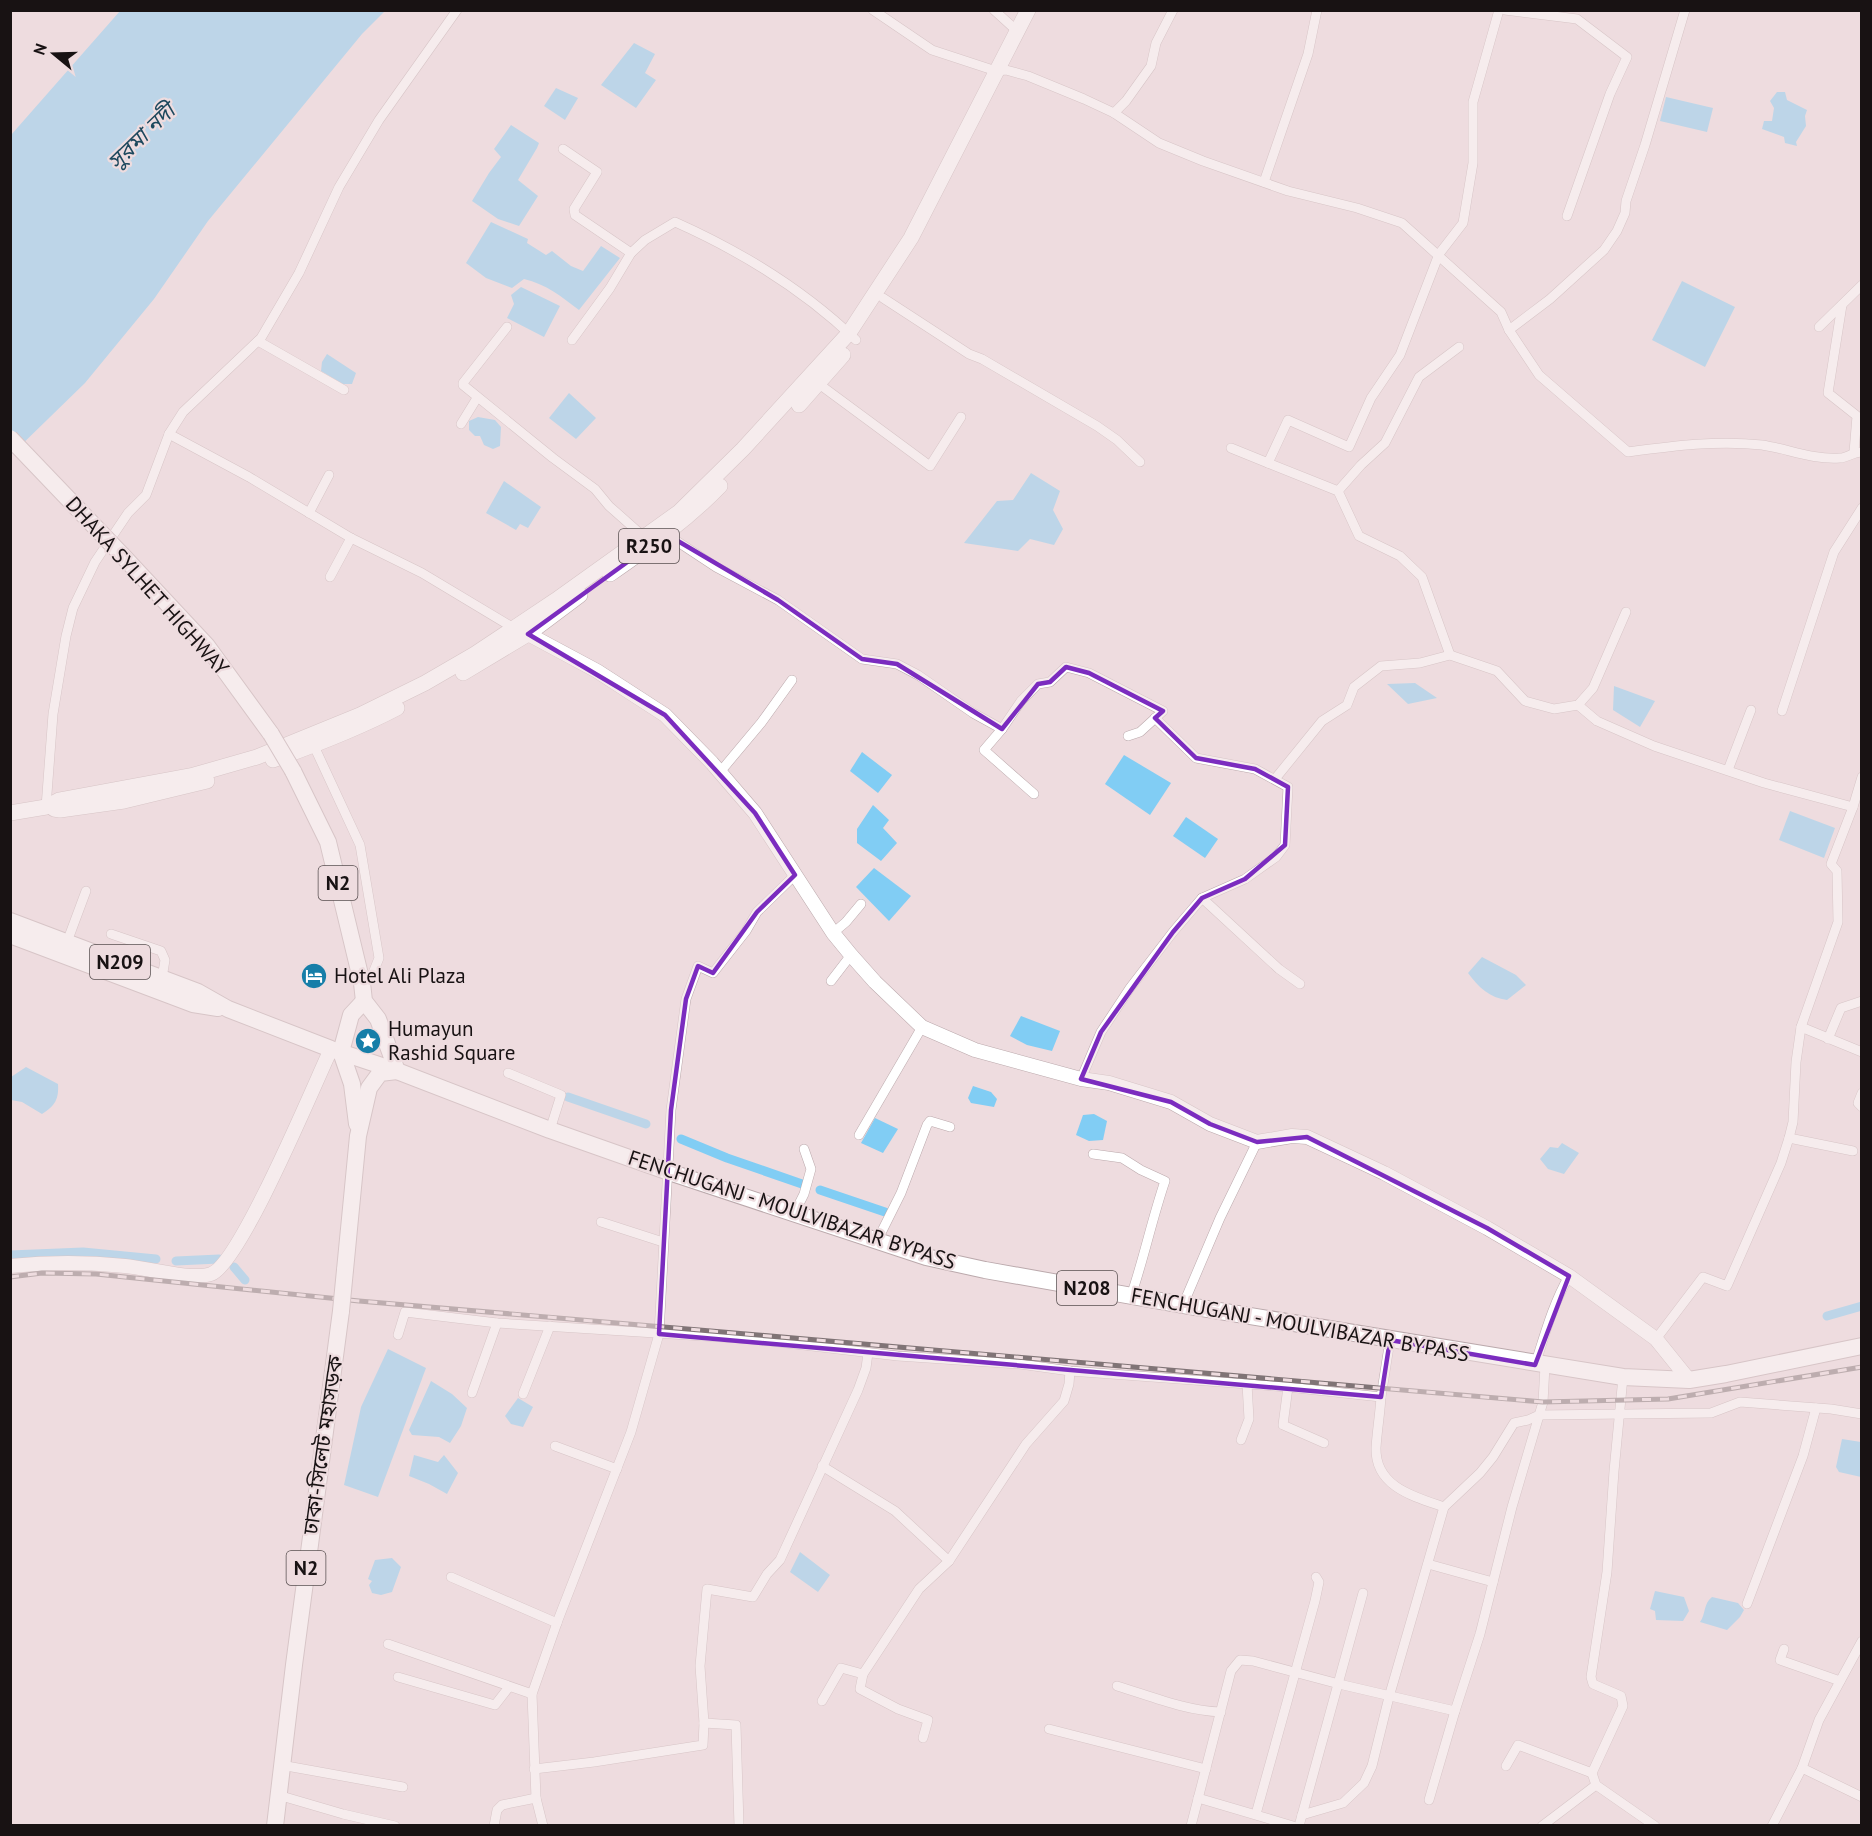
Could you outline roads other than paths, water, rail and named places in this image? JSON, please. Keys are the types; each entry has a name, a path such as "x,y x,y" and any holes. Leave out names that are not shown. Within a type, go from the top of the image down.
{"highway":[{"name":"DHAKA SYLHET HIGHWAY","path":"10,438 207,646 271,734 293,771 328,842 362,983"},
{"name":"N209","path":"10,921 198,992 228,1010"},
{"name":"N209","path":"10,935 193,1004 228,1010 336,1050"},
{"name":"N2","path":"362,983 364,1001 378,1019 397,1071"},
{"path":"336,1050 351,1016 364,1001"},
{"name":"FENCHUGANJ - MOULVIBAZAR BYPASS","path":"336,1050 669,1172 926,1257 975,1268 1390,1340 1623,1377 1689,1380 1862,1346"},
{"name":"ঢাকা-সিলেট মহাসড়ক","path":"336,1050 352,1084 358,1136"},
{"name":"ঢাকা-সিলেট মহাসড়ক","path":"275,1826 281,1765 341,1311 358,1136 369,1088 380,1073 397,1071"}],"main road":[{"name":"R250","path":"10,813 46,807 59,800 184,777 257,757 360,715 475,654 556,600 679,512 852,336 883,298 917,244 1028,10"},
{"name":"R250","path":"46,807 60,810 123,801 182,789 314,746 390,712 491,657 528,634 666,534 699,507 819,384 852,336 911,238 1036,10"}],"street":[{"path":"46,807 53,714 63,648 73,608 95,562 114,531 146,495 169,434 183,412 258,341 299,273 339,187 379,120 457,10"},
{"path":"873,10 932,50 1001,71 1028,76 1114,113 1159,143 1203,161 1264,182 1402,222 1501,312 1509,330 1539,375 1628,452 1714,442 1764,446 1797,454 1841,458 1858,452 1857,416 1828,393 1842,305"},
{"path":"994,10 1017,31"},
{"path":"1114,113 1126,101 1151,66 1156,43 1173,10"},
{"path":"1264,182 1308,54 1317,10"},
{"path":"1268,464 1288,420 1349,447 1371,398 1400,355 1439,254 1462,223 1473,163 1473,102 1499,10"},
{"path":"1505,10 1576,19 1627,57 1610,94 1567,216"},
{"path":"1509,330 1550,299 1604,250 1617,231 1625,213 1626,201 1685,10"},
{"path":"563,148 597,172 574,209 575,215 631,253"},
{"path":"573,340 610,288 631,253 645,240 675,222 717,240 817,305 852,336"},
{"path":"1819,327 1862,285"},
{"path":"883,298 969,354 982,358 1097,426 1117,440 1140,462"},
{"path":"507,327 463,383 465,387 595,489 609,506 644,537"},
{"path":"258,341 344,390"},
{"path":"1338,491 1385,443 1419,377 1459,347"},
{"path":"819,384 930,466 961,417"},
{"path":"461,424 477,398"},
{"path":"169,434 351,538 422,573 513,628 597,672 665,715 720,772 755,813 833,933 851,955 875,982 922,1027 975,1050 1081,1079 1109,1083 1171,1102 1210,1124 1257,1142 1292,1136 1307,1137 1384,1173 1487,1228 1569,1276 1656,1339 1689,1380"},
{"path":"1231,448 1338,491 1359,536 1400,556 1422,577 1450,655"},
{"path":"309,513 329,475"},
{"path":"1782,711 1834,552 1862,508"},
{"path":"666,534 716,567 778,600 862,659 897,664 1002,729"},
{"path":"330,577 351,538"},
{"path":"1275,779 1322,721 1347,705 1354,687 1381,666 1420,663 1450,655 1497,671 1525,700 1554,709 1578,705 1593,688 1626,612"},
{"path":"1034,794 984,750 1021,701 1038,684 1050,682 1066,667 1089,673 1163,711 1140,732 1128,736"},
{"path":"720,772 761,723 792,680"},
{"path":"1578,705 1597,721 1654,746 1764,783 1853,807"},
{"path":"1728,770 1751,710"},
{"path":"1081,1079 1101,1032 1130,988 1202,898 1245,879 1276,857 1285,844 1288,786 1255,769 1196,758 1155,718"},
{"path":"314,746 360,845 379,958 374,973 362,983"},
{"path":"1656,1339 1703,1277 1726,1286 1781,1163 1793,1122 1796,1062 1801,1027 1837,925 1837,873 1831,864 1862,777"},
{"path":"543,1826 536,1798 532,1694 557,1623 632,1432 659,1334 671,1110 686,999 698,966 713,973 746,931 757,912 795,875"},
{"path":"67,942 86,891"},
{"path":"1202,898 1279,969 1300,984"},
{"path":"833,933 861,904"},
{"path":"111,934 161,951 165,960 162,978"},
{"path":"831,981 851,955"},
{"path":"1828,1039 1841,1008 1862,1001"},
{"path":"859,1135 922,1027"},
{"path":"1801,1027 1862,1052"},
{"path":"10,1266 61,1262 126,1266 198,1276 213,1274 230,1258 280,1165 336,1050"},
{"path":"508,1073 561,1095 550,1130"},
{"path":"1862,1093 1858,1103 1862,1107"},
{"path":"877,1241 901,1193 927,1125 930,1121 950,1127"},
{"path":"1789,1138 1853,1151"},
{"path":"1183,1305 1220,1218 1257,1142"},
{"path":"794,1214 804,1194 811,1169 804,1149"},
{"path":"1094,1154 1122,1158 1141,1170 1166,1181 1152,1218 1143,1259 1131,1296"},
{"path":"601,1222 663,1242"},
{"path":"1429,1800 1480,1634 1543,1402 1540,1365 1547,1325 1569,1276"},
{"path":"398,1335 405,1312 497,1323 751,1339 868,1353 1020,1364 1070,1371 1288,1387 1381,1397"},
{"path":"472,1394 497,1323"},
{"path":"523,1394 550,1326"},
{"path":"1390,1340 1376,1450 1379,1466 1389,1481 1406,1494 1444,1507"},
{"path":"534,1769 704,1745 700,1666 707,1589 753,1598 767,1574 780,1560 858,1390 866,1368 868,1353"},
{"path":"923,1738 928,1720 898,1709 860,1689 863,1674 919,1589 950,1561 1026,1444 1064,1401 1070,1371"},
{"path":"1623,1377 1607,1572 1591,1677 1593,1684 1621,1696 1623,1706 1592,1773 1596,1785 1655,1826"},
{"path":"1241,1440 1249,1419 1247,1384"},
{"path":"1288,1387 1283,1425 1324,1443"},
{"path":"1302,1815 1343,1803 1364,1783 1372,1766 1389,1696 1444,1507 1480,1473 1514,1423 1539,1415 1711,1413 1740,1402 1862,1414"},
{"path":"1747,1604 1803,1456 1816,1408"},
{"path":"555,1446 617,1468"},
{"path":"822,1466 895,1511 950,1561"},
{"path":"1428,1564 1493,1582"},
{"path":"451,1577 557,1623"},
{"path":"1256,1814 1315,1600 1319,1582 1316,1577"},
{"path":"1299,1826 1363,1593"},
{"path":"1772,1826 1802,1768 1819,1720 1862,1641"},
{"path":"388,1644 532,1694"},
{"path":"1784,1649 1780,1660 1840,1681"},
{"path":"1191,1826 1231,1671 1240,1660 1253,1661 1455,1712"},
{"path":"822,1701 841,1668 863,1674"},
{"path":"398,1677 495,1706 509,1687"},
{"path":"1117,1686 1211,1712 1221,1712"},
{"path":"704,1724 736,1725 739,1826"},
{"path":"1049,1729 1206,1769"},
{"path":"1506,1766 1518,1745 1592,1773"},
{"path":"281,1765 403,1787"},
{"path":"1802,1768 1862,1797"},
{"path":"1542,1826 1596,1785"},
{"path":"278,1795 395,1826"},
{"path":"494,1826 496,1810 502,1805 536,1798"},
{"path":"1198,1798 1293,1826"}],"water":[{"name":"সুরমা নদী","path":"120,11 385,11 362,34 208,221 154,299 85,383 11,455 11,135"},
{"path":"634,43 655,54 645,73 656,80 636,108 601,85"},
{"path":"556,88 578,98 565,120 544,106"},
{"path":"1777,92 1785,92 1787,100 1807,110 1806,126 1796,142 1797,146 1785,143 1784,137 1762,129 1764,121 1772,121 1774,108 1770,101"},
{"path":"1666,97 1713,108 1707,132 1660,121"},
{"path":"511,125 539,143 518,180 538,196 519,226 498,219 472,201 501,157 494,149"},
{"path":"491,222 528,239 527,243 546,255 552,251 571,266 583,271 601,246 620,258 579,310 539,284 524,279 512,288 486,278 466,263"},
{"path":"1682,281 1735,307 1705,367 1652,340"},
{"path":"521,287 560,306 544,337 507,318 514,304 511,295"},
{"path":"327,354 356,373 352,384 343,384 321,371 322,362"},
{"path":"569,393 596,418 576,439 549,418"},
{"path":"478,417 495,420 501,427 500,446 493,449 484,445 480,436 475,436 469,430 469,421"},
{"path":"1031,473 1060,491 1053,510 1063,529 1054,545 1030,539 1018,551 964,543 997,501 1013,500"},
{"path":"504,481 541,507 528,528 520,524 516,530 486,513"},
{"path":"1415,683 1437,698 1408,704 1387,684"},
{"path":"1614,686 1655,701 1640,727 1613,710"},
{"path":"862,752 892,775 878,793 850,771"},
{"path":"1124,755 1171,783 1150,815 1105,784"},
{"path":"873,805 889,820 883,828 897,843 881,861 857,843 857,829"},
{"path":"1790,811 1835,828 1824,858 1779,840"},
{"path":"1186,817 1218,839 1205,858 1173,836"},
{"path":"874,868 911,896 889,921 856,887"},
{"path":"1482,957 1516,975 1526,985 1507,1000 1490,994 1480,987 1468,973"},
{"path":"1021,1016 1060,1031 1052,1051 1027,1045 1010,1036"},
{"path":"26,1067 58,1084 55,1102 42,1114 22,1102 11,1100 11,1077"},
{"path":"973,1086 991,1092 997,1099 994,1107 971,1103 968,1098"},
{"path":"1094,1114 1107,1121 1103,1140 1089,1141 1076,1135 1083,1115"},
{"path":"875,1118 898,1129 883,1153 861,1143"},
{"path":"1562,1143 1579,1153 1564,1174 1548,1169 1540,1159 1550,1147 1558,1148"},
{"path":"388,1349 426,1368 378,1497 344,1485 361,1407"},
{"path":"431,1381 452,1394 467,1408 461,1426 450,1443 439,1437 412,1435 409,1430"},
{"path":"518,1398 533,1407 523,1427 511,1424 505,1416"},
{"path":"1842,1439 1861,1442 1861,1477 1839,1472 1836,1467"},
{"path":"414,1455 438,1462 444,1455 458,1473 447,1494 409,1476"},
{"path":"800,1552 830,1575 818,1592 790,1572"},
{"path":"392,1558 401,1567 392,1592 381,1595 372,1593 369,1585 372,1581 368,1579 375,1560"},
{"path":"1655,1591 1684,1597 1689,1611 1683,1621 1656,1620 1655,1611 1650,1609"},
{"path":"1712,1597 1738,1603 1744,1610 1727,1630 1700,1622 1707,1603"}],"waterway":[{"path":"568,1097 646,1124"},
{"path":"681,1139 802,1184"},
{"path":"820,1190 885,1212"},
{"path":"10,1255 83,1252 156,1259"},
{"path":"176,1261 219,1259"},
{"path":"234,1267 245,1280"},
{"path":"1827,1316 1862,1306"}],"railway":[{"path":"10,1277 42,1273 96,1274 359,1301 1543,1402 1668,1399 1862,1367"}],"place":[{"name":"Hotel Ali Plaza","path":"314,976"},
{"name":"Humayun Rashid Square","path":"368,1041"}]}
